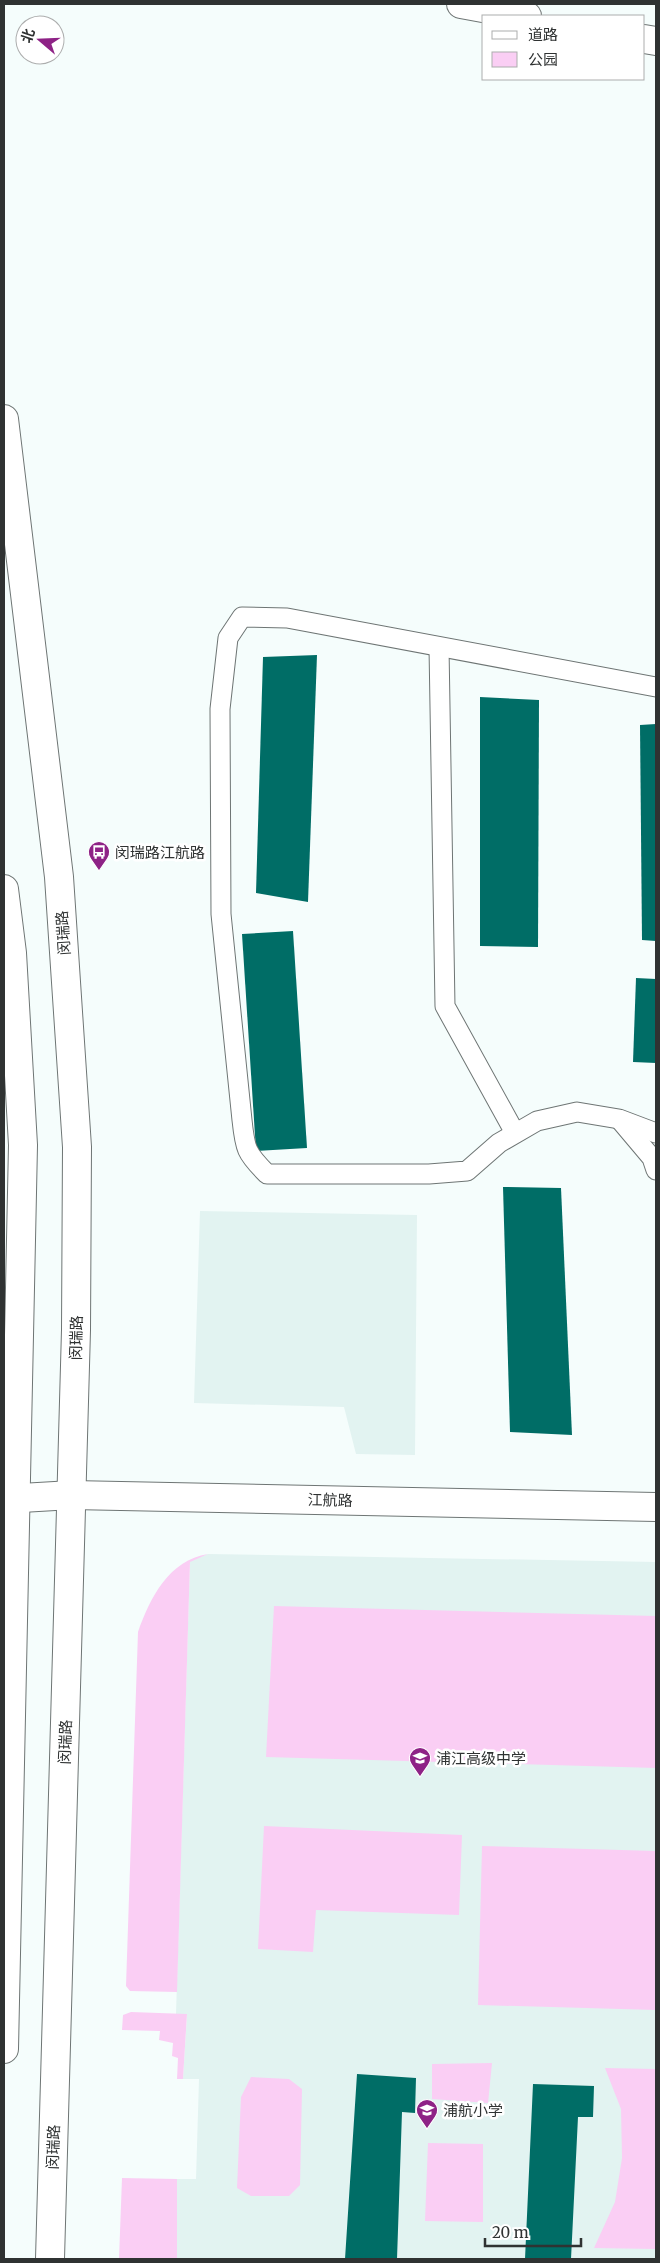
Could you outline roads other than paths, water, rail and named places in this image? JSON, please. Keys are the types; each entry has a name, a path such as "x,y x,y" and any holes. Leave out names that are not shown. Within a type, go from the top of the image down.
{"main road":[{"path":"461,4 522,15"},
{"name":"闵瑞路","path":"4,420 59,877 77,1148 76,1330 72,1495 50,2259"},
{"path":"4,889 12,953 24,1144 10,1499 4,2049"},
{"name":"江航路","path":"10,1499 72,1495 656,1507"}],"lane":[{"path":"656,687 287,618 242,618 228,638 220,709 221,914 244,1140 250,1156 267,1174 429,1174 467,1171 498,1142 537,1121 577,1112 620,1119 656,1133"},
{"path":"439,647 445,1006 515,1133"},
{"path":"620,1119 652,1158 656,1170"}],"place":[{"name":"闵瑞路江航路","path":"99,871"},
{"name":"浦江高级中学","path":"420,1777"},
{"name":"浦航小学","path":"427,2129"}]}
